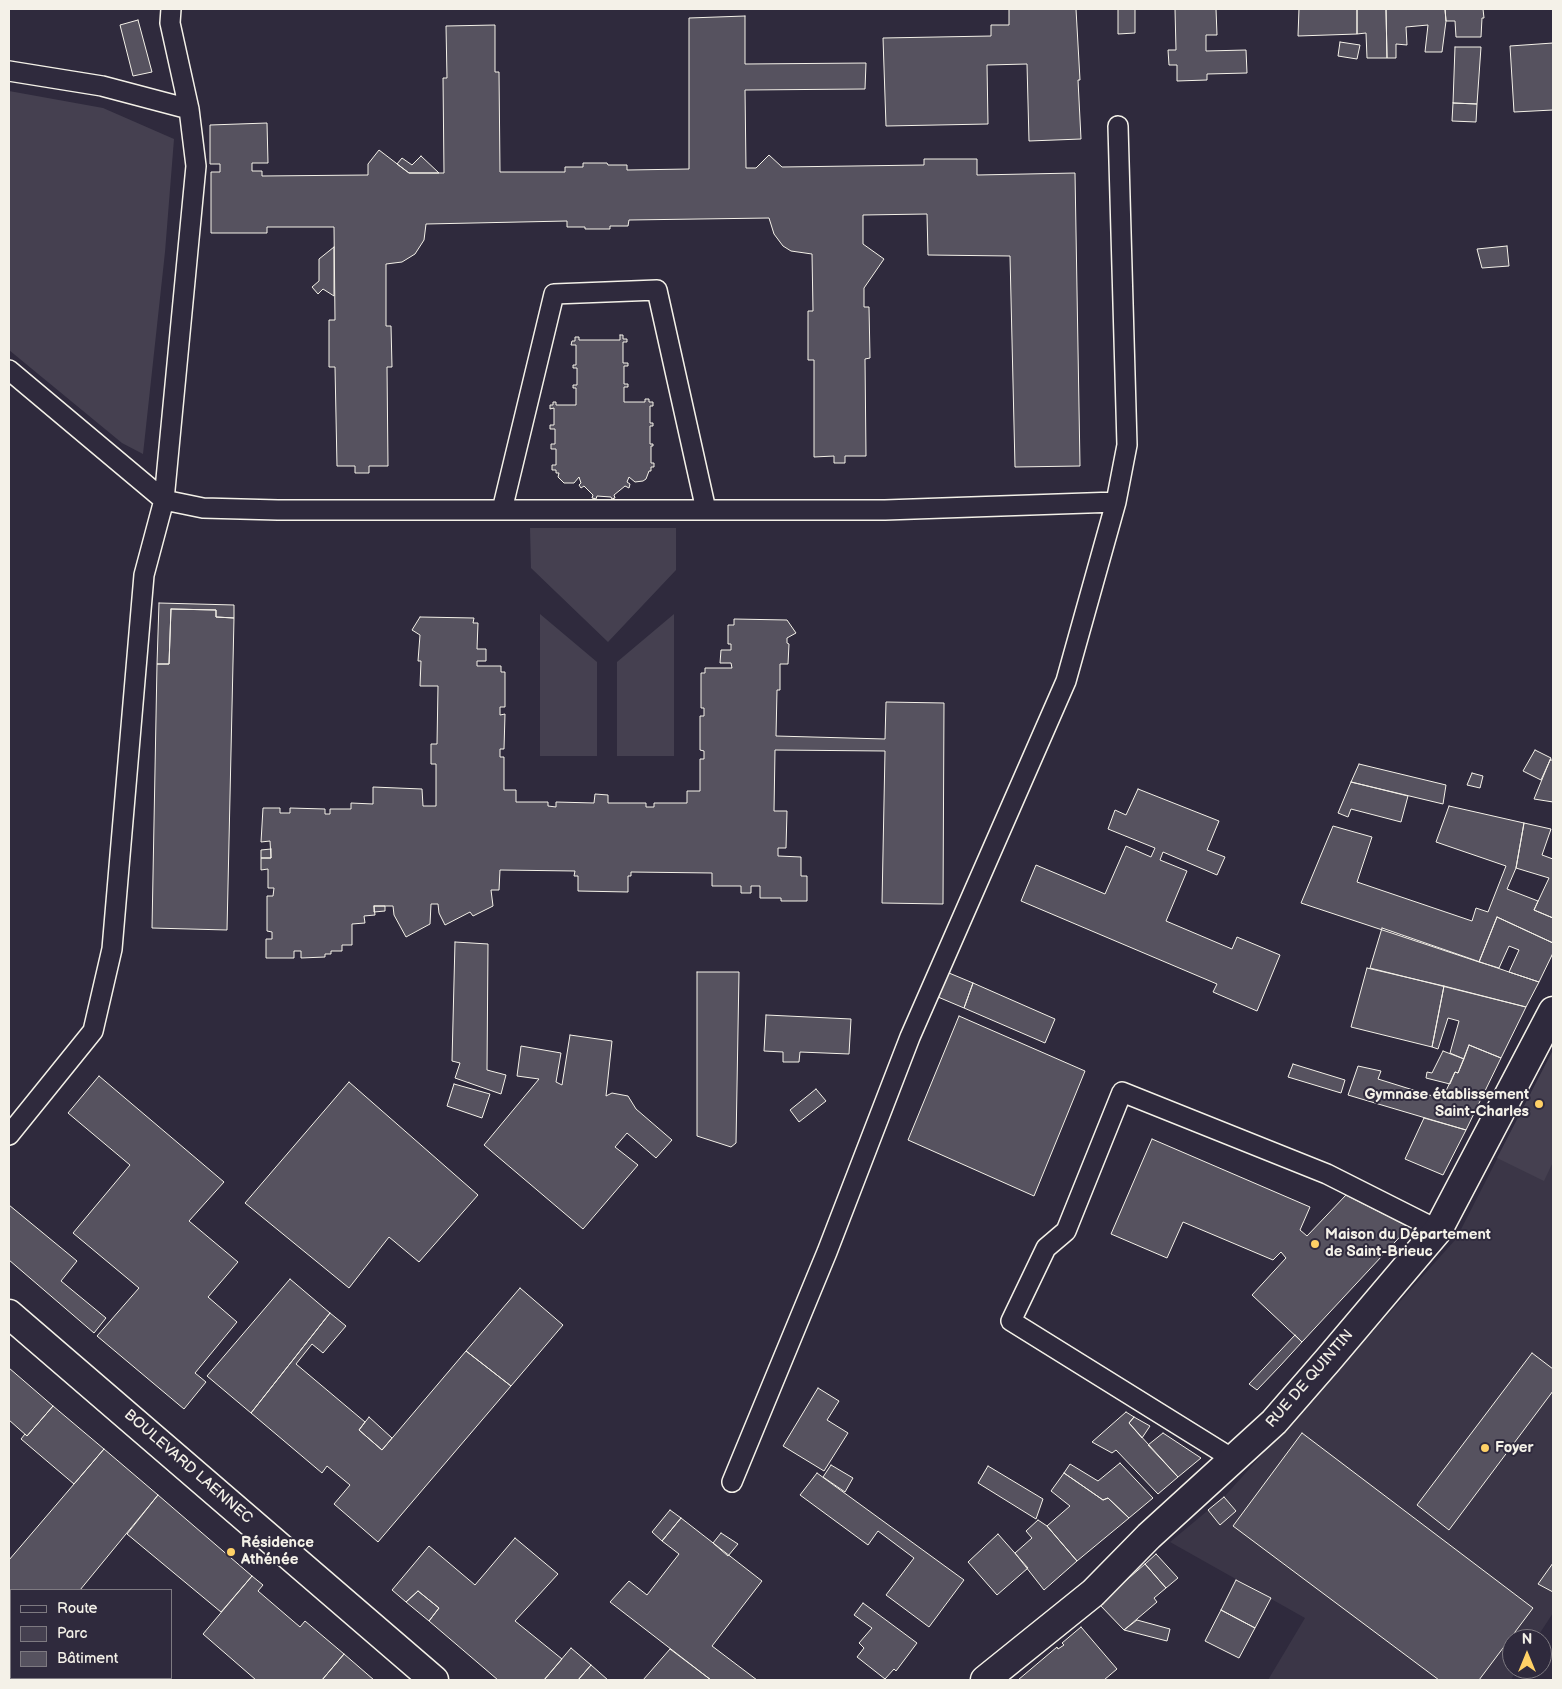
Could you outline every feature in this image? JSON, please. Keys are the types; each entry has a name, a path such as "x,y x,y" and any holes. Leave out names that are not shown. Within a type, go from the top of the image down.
{"street":[{"name":"RUE DE QUINTIN","path":"985,1680 1093,1592 1149,1536 1274,1422 1438,1230 1553,1012"},
{"name":"BOULEVARD LAENNEC","path":"12,1322 434,1680"}],"lane":[{"path":"9,1135 93,1031 112,949 144,575 164,500 196,166 189,109 170,23 171,9"},
{"path":"9,71 102,86 189,109"},
{"path":"732,1482 824,1261 910,1037 1066,681 1116,502 1127,445 1118,126"},
{"path":"502,510 554,294 657,290 706,510"},
{"path":"9,370 164,500 203,508 278,510 885,510 1116,502"},
{"path":"1233,1459 1011,1321 1046,1248 1066,1231 1122,1092 1327,1174 1438,1230"}],"shaded area":[{"path":"1553,1050 1553,1613 1543,1629 1502,1629 1502,1679 1511,1680 1268,1680 1305,1618 1170,1542 1224,1497 1456,1239"}],"green space":[{"path":"9,91 103,108 174,139 165,252 143,454 122,443 9,350"},
{"path":"530,528 676,528 676,570 608,642 531,568"},
{"path":"540,614 597,662 597,756 540,756"},
{"path":"674,614 674,756 617,756 617,662"},
{"name":"Gymnase établissement Saint-Charles","path":"1553,1050 1553,1162 1544,1181 1497,1158"}],"building":[{"path":"1009,9 1076,9 1081,139 1029,141 1027,64 987,65 988,124 886,126 883,38 991,36 991,25 1009,25"},
{"path":"1118,9 1135,9 1135,33 1118,34"},
{"path":"1175,9 1216,9 1217,35 1206,35 1206,51 1246,50 1247,73 1207,74 1207,80 1177,81 1177,65 1169,65 1168,50 1176,50"},
{"path":"1299,9 1357,9 1357,34 1298,36"},
{"path":"1357,9 1386,9 1387,58 1367,58 1366,33 1357,34"},
{"path":"1386,9 1445,9 1446,21 1442,52 1425,52 1428,25 1406,27 1407,45 1396,44 1396,58 1387,58"},
{"path":"1445,9 1483,9 1484,18 1482,18 1481,37 1456,37 1455,21 1446,21"},
{"path":"745,16 745,64 866,63 865,89 745,90 746,168 756,168 769,155 782,167 924,165 924,159 977,159 977,175 1075,173 1080,466 1015,467 1010,256 928,255 927,214 863,215 863,244 884,259 864,288 864,307 869,307 870,358 865,359 866,456 845,456 845,463 834,463 834,456 814,457 814,360 808,360 808,311 813,311 812,254 791,251 783,246 774,234 769,218 629,220 628,226 610,226 610,229 567,227 567,221 426,224 424,240 415,254 402,262 386,264 386,326 391,326 392,367 387,367 388,466 369,466 369,473 355,473 355,466 337,466 335,367 329,367 329,320 335,320 334,227 267,227 267,233 211,233 211,172 220,172 220,164 210,164 210,125 267,123 268,163 252,163 252,171 262,171 262,176 368,175 368,164 379,150 409,173 444,173 443,78 447,78 446,26 495,25 495,72 499,72 500,172 565,172 565,167 583,167 583,163 627,165 627,170 689,169 689,18"},
{"path":"138,20 152,72 133,76 120,25"},
{"path":"1340,42 1360,45 1357,59 1338,56"},
{"path":"1553,43 1553,110 1514,112 1510,46"},
{"path":"1455,47 1481,47 1477,104 1453,103"},
{"path":"1453,103 1477,104 1476,122 1452,121"},
{"path":"421,156 439,173 409,173 397,164 402,158 412,165"},
{"path":"1507,246 1509,266 1482,268 1477,249"},
{"path":"334,247 334,296 323,289 318,294 312,287 319,281 319,259"},
{"path":"620,335 623,335 623,339 627,339 627,342 623,342 623,363 628,363 628,366 624,366 624,384 628,384 628,387 624,387 624,402 645,402 645,399 649,399 649,402 653,402 653,406 650,406 650,423 653,423 653,426 650,426 650,444 653,444 651,446 651,463 654,463 654,467 651,467 651,471 649,471 646,479 643,481 635,482 629,477 627,482 630,484 629,488 625,486 614,495 615,498 597,496 596,499 592,498 593,495 584,486 581,488 579,477 574,483 564,483 558,477 559,473 556,473 556,470 552,470 552,465 556,465 556,449 551,449 551,444 555,444 555,429 550,429 550,425 554,425 554,408 550,409 550,405 556,402 556,405 576,405 576,388 573,388 573,385 577,385 577,368 573,368 573,365 576,365 576,345 571,345 572,341 575,341 575,337 579,337 579,340 620,340"},
{"path":"159,603 234,605 234,618 216,617 216,610 171,609 169,664 157,664"},
{"path":"171,609 216,610 216,617 234,618 227,930 152,928 157,664 169,664"},
{"path":"420,617 474,618 473,623 478,623 477,649 486,649 486,661 477,661 477,666 501,666 501,672 505,672 505,707 500,707 500,715 505,714 504,749 500,749 500,757 504,757 504,790 516,790 516,802 548,802 548,806 556,807 556,802 594,803 595,794 608,795 608,803 646,803 646,807 654,807 654,803 687,803 687,791 700,791 700,759 704,759 704,751 700,750 700,716 704,716 704,708 701,708 701,673 705,673 705,668 732,668 731,663 720,663 721,650 731,650 731,644 728,644 728,625 734,625 734,619 787,620 796,633 787,638 787,643 789,644 788,664 780,664 780,690 777,690 776,736 885,739 886,702 944,703 943,904 882,903 885,751 775,750 774,811 787,811 786,848 778,848 778,856 801,857 801,876 807,876 807,901 781,901 781,898 760,898 760,886 751,886 751,893 741,893 741,886 712,886 712,873 631,872 631,876 628,876 628,892 578,891 578,876 574,876 575,871 500,870 499,890 491,890 493,906 473,916 470,912 445,925 439,913 438,904 431,904 430,924 406,937 394,915 393,906 374,906 375,915 364,916 365,923 352,924 352,945 342,945 342,951 331,951 331,954 325,954 325,957 301,958 301,951 294,951 294,958 266,958 266,939 272,939 272,932 267,931 267,896 273,896 274,888 268,888 268,869 261,870 261,858 271,858 270,841 261,842 263,808 280,808 280,813 290,813 290,808 325,809 325,814 330,814 330,809 351,809 351,803 373,804 373,787 422,789 423,806 436,806 436,764 431,764 431,744 437,744 438,686 420,686 421,661 418,661 420,635 412,630"},
{"path":"1535,750 1551,758 1541,780 1523,771"},
{"path":"1550,760 1553,760 1553,802 1534,799"},
{"path":"1359,764 1446,785 1443,804 1351,782"},
{"path":"1472,773 1483,776 1480,788 1467,785"},
{"path":"1351,782 1408,796 1401,822 1351,809 1348,817 1338,813"},
{"path":"1138,789 1219,821 1207,850 1225,857 1217,875 1163,852 1160,860 1187,871 1166,921 1232,949 1237,937 1280,955 1257,1011 1213,992 1217,984 1021,901 1036,865 1105,894 1126,846 1151,857 1155,848 1108,829 1115,810 1126,815"},
{"path":"1449,806 1524,823 1516,868 1507,889 1538,901 1534,910 1553,918 1553,943 1497,917 1479,962 1301,903 1333,826 1372,837 1357,882 1472,921 1476,908 1488,912 1506,866 1436,842"},
{"path":"1524,823 1551,829 1542,855 1553,859 1553,918 1534,910 1549,878 1516,868"},
{"path":"271,849 271,858 261,858 261,850"},
{"path":"374,906 385,906 385,911 374,912"},
{"path":"1497,917 1553,943 1553,953 1539,982 1509,972 1519,950 1509,946 1499,968 1479,962"},
{"path":"1382,928 1539,982 1526,1007 1370,968"},
{"path":"455,942 488,944 487,1070 506,1075 501,1094 455,1078 460,1063 452,1061"},
{"path":"1367,968 1444,986 1432,1047 1351,1027"},
{"path":"697,972 739,972 736,1143 731,1147 697,1136"},
{"path":"949,973 973,983 964,1008 938,997"},
{"path":"973,983 1055,1019 1045,1043 964,1008"},
{"path":"1444,986 1526,1007 1501,1058 1469,1045 1464,1059 1450,1053 1459,1021 1448,1018 1438,1049 1432,1047"},
{"path":"766,1015 851,1019 849,1054 800,1052 799,1062 783,1062 783,1052 764,1051"},
{"path":"959,1016 1085,1071 1034,1196 908,1140"},
{"path":"570,1035 612,1041 606,1096 612,1093 628,1096 636,1109 672,1140 656,1158 627,1133 615,1147 638,1165 583,1229 484,1145 539,1079 517,1076 521,1046 561,1053 556,1082 562,1085"},
{"path":"1469,1045 1501,1058 1466,1130 1348,1095 1358,1066 1381,1071 1378,1079 1442,1099 1455,1072 1458,1073"},
{"path":"1443,1051 1464,1059 1458,1073 1455,1072 1450,1084 1426,1078 1427,1072 1432,1073"},
{"path":"1293,1064 1345,1080 1341,1093 1288,1077"},
{"path":"99,1076 224,1182 189,1221 238,1262 208,1297 237,1322 195,1373 206,1382 184,1409 97,1336 139,1288 73,1233 130,1165 68,1113"},
{"path":"349,1082 478,1195 419,1262 389,1237 349,1288 245,1203"},
{"path":"454,1084 490,1094 482,1118 447,1106"},
{"path":"816,1089 826,1101 799,1122 790,1110"},
{"path":"1424,1118 1466,1130 1443,1175 1405,1159"},
{"name":"Maison du Département de Saint-Brieuc","path":"1152,1139 1310,1207 1300,1230 1307,1236 1346,1195 1409,1227 1302,1342 1252,1295 1286,1258 1281,1252 1273,1260 1183,1222 1167,1258 1111,1234"},
{"path":"9,1205 77,1261 61,1281 106,1318 94,1333 9,1260"},
{"path":"290,1279 330,1313 251,1413 207,1376"},
{"path":"520,1288 563,1325 511,1386 466,1351"},
{"path":"330,1313 346,1326 323,1353 312,1344 296,1364 365,1422 359,1430 382,1450 466,1351 511,1386 378,1542 334,1504 350,1485 327,1466 322,1473 251,1413"},
{"path":"1295,1335 1302,1342 1280,1366 1257,1390 1249,1384"},
{"name":"Foyer","path":"1532,1353 1553,1369 1553,1391 1449,1530 1417,1505"},
{"path":"9,1368 53,1406 27,1436 9,1420"},
{"path":"818,1388 839,1401 827,1420 848,1433 824,1471 783,1446"},
{"path":"53,1406 104,1449 74,1484 21,1439 25,1434 27,1436"},
{"path":"1126,1412 1134,1417 1129,1423 1178,1477 1158,1494 1116,1450 1112,1453 1092,1442"},
{"path":"369,1417 392,1438 382,1450 359,1430"},
{"path":"1134,1417 1150,1426 1142,1438 1129,1423"},
{"path":"1163,1433 1201,1458 1178,1477 1148,1445"},
{"path":"1302,1433 1533,1608 1517,1629 1502,1629 1502,1649 1479,1680 1439,1680 1233,1526"},
{"path":"104,1449 158,1495 81,1589 10,1589 10,1642 9,1560"},
{"path":"1120,1463 1153,1498 1129,1518 1108,1498 1103,1500 1064,1473 1070,1464 1098,1481"},
{"path":"831,1465 853,1478 845,1492 823,1477"},
{"path":"988,1466 1043,1499 1036,1519 978,1483"},
{"path":"817,1473 964,1580 929,1627 886,1595 914,1558 878,1531 868,1545 800,1495"},
{"path":"1064,1473 1103,1500 1108,1498 1129,1518 1077,1561 1047,1526 1070,1506 1051,1491"},
{"path":"158,1495 252,1576 221,1612 127,1534"},
{"path":"1224,1497 1236,1511 1220,1525 1208,1510"},
{"path":"670,1510 681,1518 662,1541 652,1532"},
{"path":"681,1518 762,1581 712,1646 757,1680 711,1680 610,1602 629,1581 647,1595 679,1554 662,1541"},
{"path":"1038,1520 1047,1526 1077,1561 1044,1590 1015,1553 1032,1538 1026,1531"},
{"path":"721,1533 738,1544 728,1556 713,1543"},
{"path":"998,1534 1028,1568 997,1595 968,1562"},
{"path":"515,1538 558,1574 515,1621 562,1659 544,1680 498,1680 429,1621 439,1608 418,1591 406,1602 392,1590 429,1546 475,1585"},
{"path":"1156,1554 1178,1578 1166,1588 1145,1564"},
{"path":"1553,1563 1553,1592 1538,1584"},
{"path":"1145,1564 1166,1588 1154,1598 1157,1602 1124,1630 1099,1604"},
{"path":"252,1576 263,1585 258,1591 300,1627 305,1621 344,1654 322,1680 256,1680 203,1634"},
{"path":"1236,1580 1271,1598 1255,1628 1221,1610"},
{"path":"418,1591 439,1608 429,1621 406,1602"},
{"path":"863,1603 917,1643 896,1671 894,1669 885,1679 857,1657 864,1648 859,1643 872,1628 854,1615"},
{"path":"1221,1610 1255,1628 1239,1658 1205,1641"},
{"path":"1137,1620 1170,1629 1167,1641 1124,1630"},
{"path":"1081,1627 1117,1669 1104,1680 1018,1680 1057,1647 1058,1649 1064,1645 1062,1643"},
{"path":"571,1648 591,1665 578,1680 544,1680"},
{"path":"670,1649 711,1680 643,1680"},
{"path":"344,1654 374,1680 322,1680"},
{"path":"591,1665 608,1680 578,1680"}],"place":[{"name":"Gymnase établissement Saint-Charles","path":"1539,1104"},
{"name":"Maison du Département de Saint-Brieuc","path":"1315,1244"},
{"name":"Foyer","path":"1485,1448"},
{"name":"Résidence Athénée","path":"231,1552"}]}
